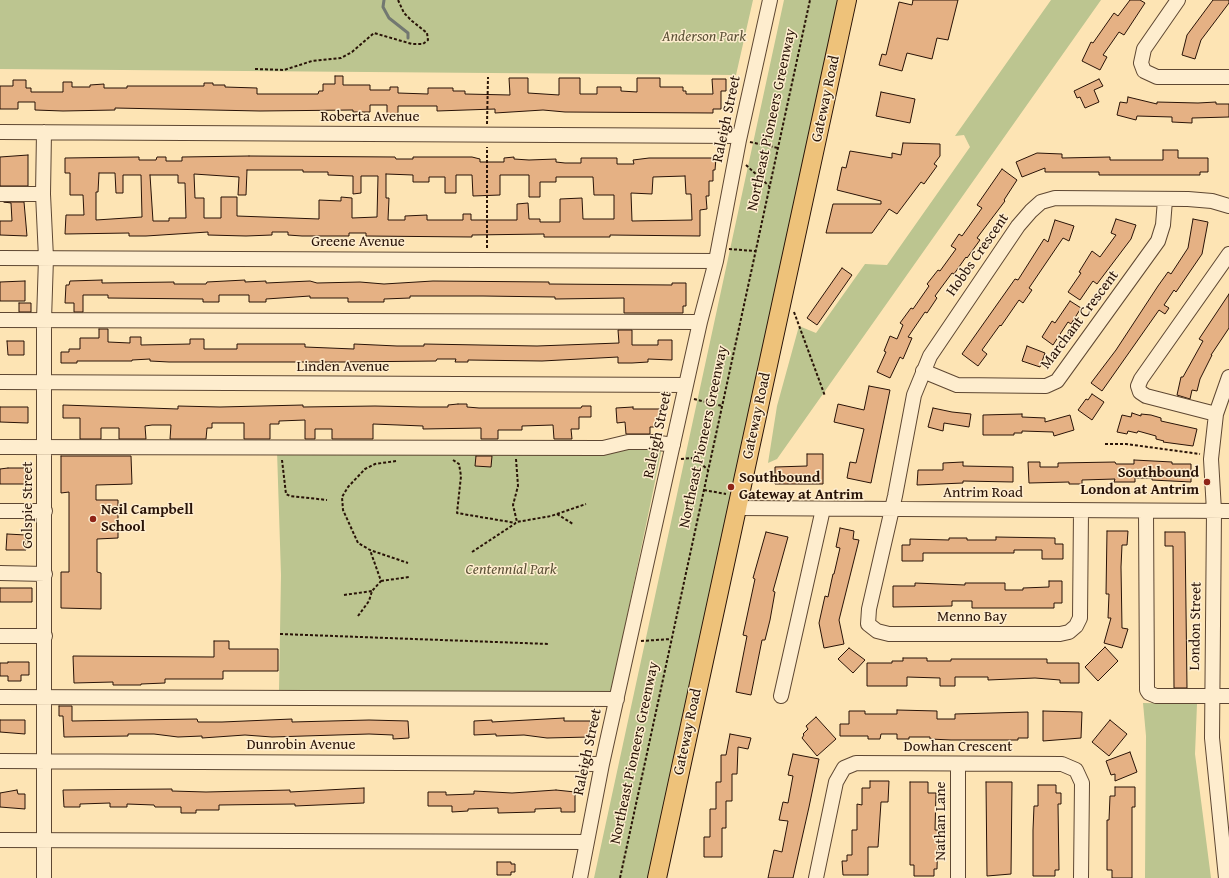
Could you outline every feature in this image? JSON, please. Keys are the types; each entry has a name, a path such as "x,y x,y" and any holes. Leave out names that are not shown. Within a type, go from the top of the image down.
{"main road":[{"name":"Gateway Road","path":"657,878 847,0"}],"street":[{"name":"Raleigh Street","path":"580,878 602,764 672,451 688,392 700,322 717,255 736,156 770,0"},
{"path":"1178,0 1144,50 1140,63 1144,71 1157,77 1229,77"},
{"name":"Roberta Avenue","path":"0,132 740,138"},
{"name":"Golspie Street","path":"44,132 43,194 46,258 44,320 44,878"},
{"path":"0,194 43,194"},
{"name":"Hobbs Crescent","path":"891,510 914,395 930,356 1018,226 1041,202 1055,198 1212,201 1229,206"},
{"name":"Marchant Crescent","path":"923,371 957,385 1046,386 1057,381 1158,241 1163,225 1165,200"},
{"path":"1216,414 1146,396 1140,392 1138,386 1141,379 1229,254"},
{"name":"Greene Avenue","path":"0,258 717,255"},
{"path":"0,320 700,322"},
{"name":"London Street","path":"1226,878 1212,738 1214,511 1211,459 1216,414 1229,377"},
{"name":"Linden Avenue","path":"0,382 688,392"},
{"path":"0,447 603,448 628,442 653,442 672,451"},
{"name":"Antrim Road","path":"738,502 823,509 1229,511"},
{"path":"781,696 823,509"},
{"name":"Menno Bay","path":"891,510 869,610 868,624 877,631 889,634 1060,634 1073,629 1080,618 1081,510"},
{"path":"0,511 45,511"},
{"path":"1146,511 1147,690 1149,693 1156,696 1229,696"},
{"path":"0,573 45,574"},
{"path":"0,636 45,636"},
{"path":"0,697 617,698"},
{"name":"Dunrobin Avenue","path":"0,761 602,764"},
{"name":"Dowhan Crescent","path":"816,878 836,782 844,768 856,763 1062,764 1076,770 1082,784 1081,878"},
{"name":"Nathan Lane","path":"958,764 958,878"},
{"path":"0,840 587,842"}],"path":[{"path":"255,69 284,70 312,61 340,58 352,52 374,33 412,44 423,44 428,40 427,33 412,21 399,5 398,0"},
{"name":"Northeast Pioneers Greenway","path":"620,878 810,0"},
{"path":"487,129 488,77"},
{"path":"740,138 778,148"},
{"path":"487,142 487,249"},
{"path":"736,156 769,186"},
{"path":"717,255 755,251"},
{"path":"794,311 825,396"},
{"path":"688,392 722,406"},
{"path":"1106,444 1126,444 1200,454"},
{"path":"277,447 283,462 286,494 290,496 327,500"},
{"path":"672,451 685,460 691,458 704,464 708,470"},
{"path":"448,456 459,464 461,476 457,513 517,523"},
{"path":"516,459 518,486 513,506 517,523"},
{"path":"397,461 374,464 365,469 348,487 342,496 343,510 358,543 370,550 408,563"},
{"path":"704,490 738,502"},
{"path":"472,552 517,523 557,514 586,504"},
{"path":"557,514 573,524"},
{"path":"370,550 381,581"},
{"path":"358,616 369,601 372,591 381,581 409,577"},
{"path":"344,594 372,591"},
{"path":"280,634 550,644"},
{"path":"630,642 671,639"}],"green space":[{"name":"Anderson Park","path":"0,0 753,0 736,75 0,69"},
{"path":"784,0 838,0 649,878 594,878"},
{"path":"1051,0 1101,0 777,459 768,463 777,406 799,326 816,333 865,264 887,265 970,147 964,135 955,136"},
{"name":"Centennial Park","path":"662,448 611,693 279,691 281,575 277,451"},
{"path":"1143,703 1197,704 1195,754 1211,878 1145,878 1146,736"}],"building":[{"path":"913,0 958,0 948,40 937,38 932,59 907,53 902,71 879,65 882,54 886,55 899,2 912,5"},
{"path":"1130,0 1140,0 1145,3 1124,35 1119,32 1103,55 1107,57 1100,70 1082,61 1091,42 1093,43 1114,13 1118,16"},
{"path":"1213,0 1229,0 1229,3 1201,40 1195,59 1182,55 1187,35"},
{"path":"335,76 343,76 343,85 370,85 370,90 390,90 390,87 398,87 398,93 428,94 428,88 453,88 453,91 465,91 465,94 510,95 509,78 528,78 528,93 559,95 559,78 580,78 580,94 597,94 597,87 621,87 621,91 637,92 637,78 660,78 660,87 683,87 683,91 686,91 686,94 713,94 712,79 726,79 726,91 721,91 721,109 713,109 713,113 565,112 543,110 495,113 495,109 437,111 437,106 398,106 398,115 387,115 387,105 370,105 370,112 353,112 353,110 260,111 115,108 115,110 63,111 35,110 35,102 18,102 18,109 0,109 0,86 13,86 13,80 26,80 26,88 31,88 31,92 63,92 63,82 72,82 72,87 90,87 90,85 104,84 104,88 127,88 127,86 204,86 204,83 213,83 213,85 225,85 225,87 257,88 257,94 318,94 319,91 323,91 323,84 335,84"},
{"path":"1099,79 1103,86 1094,90 1099,102 1085,108 1080,97 1077,98 1074,91"},
{"path":"881,92 915,99 910,123 876,116"},
{"path":"1128,97 1157,104 1157,102 1216,102 1216,104 1229,104 1229,117 1192,118 1192,123 1172,122 1172,117 1137,116 1136,120 1117,115 1120,102 1127,103"},
{"path":"903,143 940,144 940,156 934,164 937,166 924,184 921,182 897,214 889,209 872,233 826,233 833,204 881,204 881,201 837,190 842,167 846,168 850,151 892,158 892,153 901,155"},
{"path":"1163,150 1178,150 1178,158 1208,158 1208,172 1200,172 1200,175 1099,175 1099,172 1045,172 1045,168 1022,177 1016,162 1037,153 1062,154 1062,158 1110,157 1110,160 1163,160"},
{"path":"28,155 28,186 0,186 0,157"},
{"path":"139,157 139,160 156,160 157,157 166,157 166,161 182,161 182,157 395,157 396,159 413,159 413,157 472,157 480,159 480,162 504,162 504,158 514,157 514,159 529,160 556,159 556,162 565,163 581,163 581,158 617,158 617,164 634,164 633,160 649,158 716,158 715,170 713,170 713,181 709,181 709,196 706,196 707,209 700,210 700,236 610,235 610,237 544,237 544,234 472,235 472,237 366,236 366,233 349,233 349,236 302,236 288,235 288,232 272,232 272,235 246,236 208,235 208,232 146,236 129,236 129,233 65,234 66,215 84,215 83,195 70,195 70,173 65,173 65,158","holes":["247,170 303,170 303,172 328,172 328,175 353,176 353,194 361,193 361,176 378,176 377,217 352,218 352,198 341,197 341,201 319,200 319,219 237,216 237,197 221,197 221,218 204,218 204,198 195,198 194,174 239,177 238,195 246,195","99,173 115,173 116,193 123,193 123,175 141,175 142,217 96,220 96,192 98,192","386,174 413,175 413,182 429,182 429,177 445,177 445,193 456,193 456,175 472,175 473,196 500,195 500,175 529,175 529,197 540,197 540,182 556,182 556,177 593,177 594,195 614,195 614,219 583,219 582,198 560,199 560,222 540,222 540,219 529,219 528,203 517,204 517,220 471,220 471,214 463,214 463,220 427,220 427,215 405,216 405,220 388,220 389,198 386,198","150,175 178,175 178,183 185,183 186,218 169,218 169,221 153,221","685,176 686,194 691,194 692,220 632,221 631,193 652,194 653,177"]},
{"path":"1002,169 1017,180 1004,200 1005,201 977,238 980,240 954,274 952,273 935,296 937,298 927,313 925,312 908,337 912,338 903,359 900,357 890,378 877,372 886,352 884,351 890,336 897,339 903,325 900,323 911,308 913,309 929,286 927,284 938,270 940,271 956,249 951,246 959,234 962,236 982,208 977,205"},
{"path":"4,202 24,202 27,236 0,235 0,221 12,221 11,203"},
{"path":"1116,219 1136,225 1131,239 1097,284 1093,281 1080,300 1068,292 1081,273 1079,272 1092,251 1100,257 1116,235 1111,233"},
{"path":"1193,219 1208,222 1202,254 1176,292 1174,290 1164,305 1169,308 1165,314 1159,310 1102,391 1091,383 1116,350 1168,272 1171,274 1188,248"},
{"path":"1055,220 1074,226 1069,241 1063,238 1029,288 1032,290 1023,303 1019,300 982,350 987,354 978,366 962,354 1015,279 1018,280 1044,239 1048,242"},
{"path":"842,268 852,275 817,325 807,318"},
{"path":"102,280 102,283 174,282 174,284 206,284 207,282 245,280 245,282 266,281 266,283 310,281 317,283 360,282 384,284 433,281 672,285 672,283 686,283 686,306 683,306 683,313 624,313 624,298 555,299 555,297 483,296 410,296 410,298 384,299 384,302 348,302 348,298 310,298 310,296 266,299 266,302 249,302 249,295 219,295 219,302 203,302 203,299 108,298 108,295 83,295 83,312 74,312 74,303 65,303 66,285 69,285 70,281"},
{"path":"25,281 25,301 0,301 0,282"},
{"path":"1229,294 1229,328 1211,355 1200,379 1197,391 1192,390 1190,399 1177,395 1181,377 1183,377 1203,341 1199,339"},
{"path":"1070,301 1081,308 1071,324 1068,322 1053,345 1042,337 1052,321 1055,323"},
{"path":"19,303 31,303 31,312 19,312"},
{"path":"99,329 108,329 108,342 130,343 130,337 141,337 141,345 190,344 190,339 204,339 204,349 237,349 237,344 305,344 305,347 354,349 354,344 397,346 424,346 424,344 537,346 619,343 618,330 632,330 632,345 658,345 658,340 672,340 672,360 648,359 648,362 618,363 618,357 542,361 468,360 468,362 455,362 456,359 437,359 436,361 343,362 169,362 150,361 150,359 132,361 77,361 77,363 61,363 61,352 69,352 69,349 80,349 80,338 99,338"},
{"path":"7,341 24,341 24,355 8,355"},
{"path":"1027,346 1045,353 1040,367 1022,361"},
{"path":"869,386 890,390 871,483 847,478 850,462 856,463 864,429 834,422 838,404 864,410"},
{"path":"1092,394 1104,402 1092,420 1078,410 1086,399 1088,400"},
{"path":"467,404 467,407 479,408 581,408 582,406 591,406 591,417 579,417 579,429 571,429 572,439 554,439 553,425 522,426 522,430 498,430 498,439 481,439 481,428 423,429 423,426 373,424 373,439 332,439 332,429 315,429 315,439 305,439 305,420 279,421 279,424 270,424 270,439 244,439 244,423 212,423 212,428 207,428 206,439 170,439 171,425 152,425 145,426 146,439 119,439 119,428 101,428 101,439 80,439 80,418 63,418 63,405 178,409 178,406 220,407 303,405 303,407 448,407 448,405"},
{"path":"0,407 28,407 28,423 0,422"},
{"path":"633,407 633,409 660,409 660,427 650,427 650,434 626,434 625,422 617,423 616,408"},
{"path":"933,408 971,414 969,427 944,423 943,431 928,427"},
{"path":"1132,413 1141,416 1141,414 1151,415 1161,418 1161,421 1197,429 1193,446 1163,442 1164,441 1156,439 1156,436 1138,431 1137,433 1128,431 1127,434 1117,432 1122,415 1131,417"},
{"path":"1022,414 1022,417 1045,418 1045,422 1070,415 1074,430 1054,436 1053,432 1022,431 1022,433 1014,433 1014,435 983,435 983,415"},
{"path":"807,454 823,454 823,484 775,484 775,467 807,466"},
{"name":"Neil Campbell School","path":"61,456 131,456 132,484 96,485 96,500 118,500 118,538 97,539 97,572 101,573 101,609 61,608 61,572 69,572 69,492 61,493"},
{"path":"476,456 492,456 491,467 475,466"},
{"path":"1134,460 1172,462 1172,464 1191,464 1191,482 1152,480 1152,478 1135,478 1135,482 1114,482 1115,479 1082,480 1082,484 1069,484 1069,482 1029,483 1028,462 1040,462 1040,467 1058,467 1058,463 1115,462 1116,464 1134,464"},
{"path":"963,462 963,466 1013,467 1013,482 963,481 963,483 917,485 918,470 943,470 943,463"},
{"path":"27,468 27,484 0,484 0,469"},
{"path":"840,528 854,531 853,539 859,540 839,620 844,644 824,648 819,623 825,596 828,597 840,548 836,547"},
{"path":"1107,531 1128,531 1127,545 1122,545 1122,628 1128,629 1122,648 1104,643 1111,618 1108,618 1109,594 1106,594"},
{"path":"766,532 788,537 773,591 775,592 770,620 765,640 762,640 751,695 736,692 747,636 743,635 755,579 753,578"},
{"path":"1165,532 1185,532 1187,688 1174,688 1173,546 1165,546"},
{"path":"7,534 26,535 26,550 6,550"},
{"path":"996,537 1055,538 1055,544 1063,544 1063,559 1042,559 1042,550 1014,550 1014,553 923,553 923,561 902,561 902,545 910,545 910,539 949,540 949,538 967,538 967,540 996,540"},
{"path":"1049,581 1062,581 1062,603 1054,603 1054,608 972,608 972,601 952,601 952,606 893,607 893,586 915,586 915,583 965,585 965,583 1005,583 1005,590 1023,590 1023,588 1049,587"},
{"path":"0,588 32,588 32,602 0,602"},
{"path":"214,641 229,641 229,649 278,649 278,671 223,671 223,679 165,679 165,683 141,685 113,685 113,682 74,683 73,656 214,657"},
{"path":"1105,647 1118,661 1098,681 1085,667"},
{"path":"849,648 865,660 853,673 838,659"},
{"path":"903,658 927,658 927,661 951,661 951,659 1047,659 1047,663 1079,663 1079,683 1060,683 1060,680 1035,678 988,680 988,677 955,677 955,686 940,686 940,678 907,677 907,686 867,686 867,663 892,663 892,661 903,661"},
{"path":"29,662 29,675 21,675 21,681 8,681 8,676 0,676 0,663"},
{"path":"59,706 72,706 72,721 197,719 198,722 222,722 292,719 292,722 369,720 408,721 409,738 393,739 393,735 369,734 272,737 245,735 202,738 202,736 178,737 154,734 128,734 128,736 64,737 63,716 59,716"},
{"path":"897,710 937,711 937,719 955,719 955,714 1028,712 1028,738 1018,738 1018,740 951,740 930,739 930,737 909,737 909,739 897,739 897,734 881,734 880,739 868,739 868,736 840,736 840,724 849,724 849,711 865,711 865,714 897,714"},
{"path":"1043,711 1082,712 1081,738 1043,741"},
{"path":"816,717 836,739 817,756 802,738 804,735 803,734 808,729 806,726"},
{"path":"564,718 564,721 590,721 590,737 547,738 524,735 474,735 474,721 492,720 492,722"},
{"path":"0,720 25,720 25,734 0,732"},
{"path":"1110,720 1127,734 1109,756 1092,742"},
{"path":"730,734 751,738 748,749 738,747 737,774 732,774 732,801 726,801 726,828 722,828 722,857 704,857 704,837 710,837 710,809 716,809 716,782 721,782 721,755 726,755"},
{"path":"1130,752 1137,772 1115,781 1115,774 1111,775 1106,761"},
{"path":"793,754 819,759 793,878 768,878 774,850 782,852 788,821 779,820 783,802 788,803 793,776 788,775"},
{"path":"870,781 889,781 888,802 881,802 878,847 868,847 868,875 843,875 842,861 847,861 847,855 852,855 852,830 857,830 857,804 862,805 862,788 870,788"},
{"path":"910,782 928,782 928,793 936,793 935,830 938,830 937,869 934,869 934,876 914,876 914,865 910,865"},
{"path":"986,782 1012,782 1011,874 987,876"},
{"path":"1038,785 1056,785 1056,793 1061,793 1061,804 1058,804 1059,870 1055,870 1055,876 1033,876 1034,806 1038,806"},
{"path":"1115,787 1135,787 1135,807 1132,807 1132,878 1112,878 1112,870 1107,870 1107,820 1109,820 1110,796 1115,796"},
{"path":"364,788 364,803 295,806 295,804 219,805 219,810 196,810 196,813 181,813 181,807 155,807 154,805 127,804 127,807 110,807 110,803 80,804 80,807 64,807 63,790 172,789 172,791 206,792 290,790 290,792"},
{"path":"17,790 18,794 25,794 25,809 0,807 0,793"},
{"path":"556,790 575,792 575,812 561,812 561,808 535,809 535,812 498,813 498,808 468,809 468,811 452,812 452,806 428,806 428,792 446,792 446,795 474,794 474,791 512,793"},
{"path":"497,862 511,862 511,864 515,864 515,872 511,872 511,875 497,875"}],"waterway":[{"path":"384,0 383,7 389,18 408,33 408,38"}],"place":[{"name":"Southbound London at Antrim","path":"1207,482"},
{"name":"Southbound Gateway at Antrim","path":"731,487"},
{"name":"Neil Campbell School","path":"93,519"}]}
